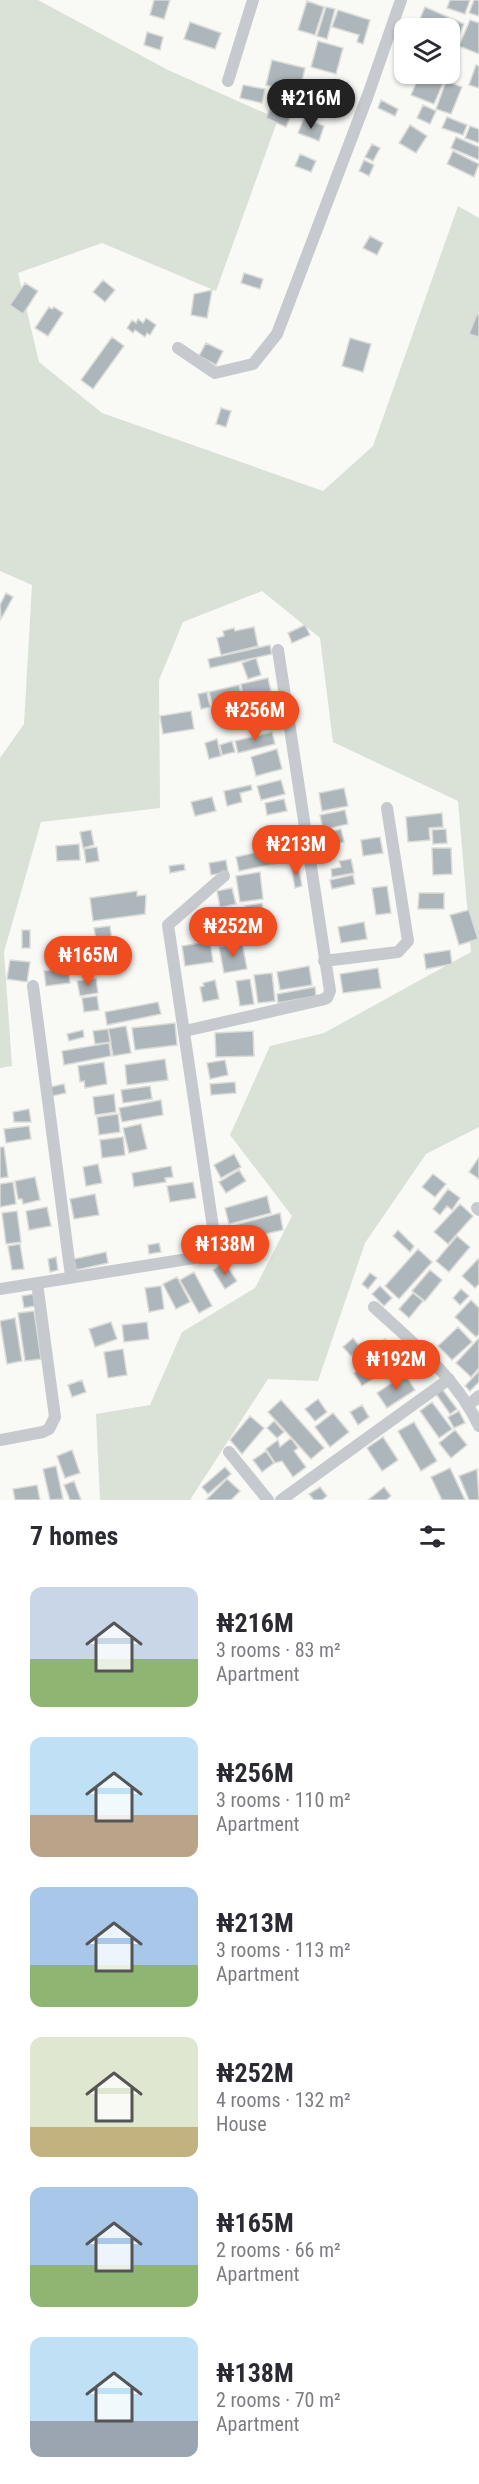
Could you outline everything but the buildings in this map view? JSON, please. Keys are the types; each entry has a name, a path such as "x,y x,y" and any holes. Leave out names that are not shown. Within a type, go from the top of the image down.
{"street":[{"path":"228,81 253,0"},
{"path":"178,348 215,373 253,364 277,334 368,95 401,0"},
{"path":"185,1031 327,998 330,991 278,651"},
{"path":"324,961 399,952 408,941 387,808"},
{"path":"0,1289 194,1258 206,1248 214,1234 168,925 224,876"},
{"path":"33,986 71,1276"},
{"path":"0,1440 44,1432 49,1429 55,1417 37,1283"},
{"path":"374,1307 474,1401 479,1426"},
{"path":"281,1500 448,1379"},
{"path":"229,1452 268,1500"}],"shaded area":[{"path":"0,0 38,0 168,70 278,119 216,291 102,243 18,273 39,362 102,413 323,491 373,446 458,206 479,218 479,1127 426,1154 365,1243 318,1381 268,1379 190,1500 100,1500 96,1414 150,1405 182,1332 255,1288 292,1216 230,1135 270,1046 324,1033 471,952 458,801 333,742 320,638 262,591 183,622 159,680 160,808 41,822 4,952 12,1066 0,1068 0,758 24,724 32,585 0,571"}]}
